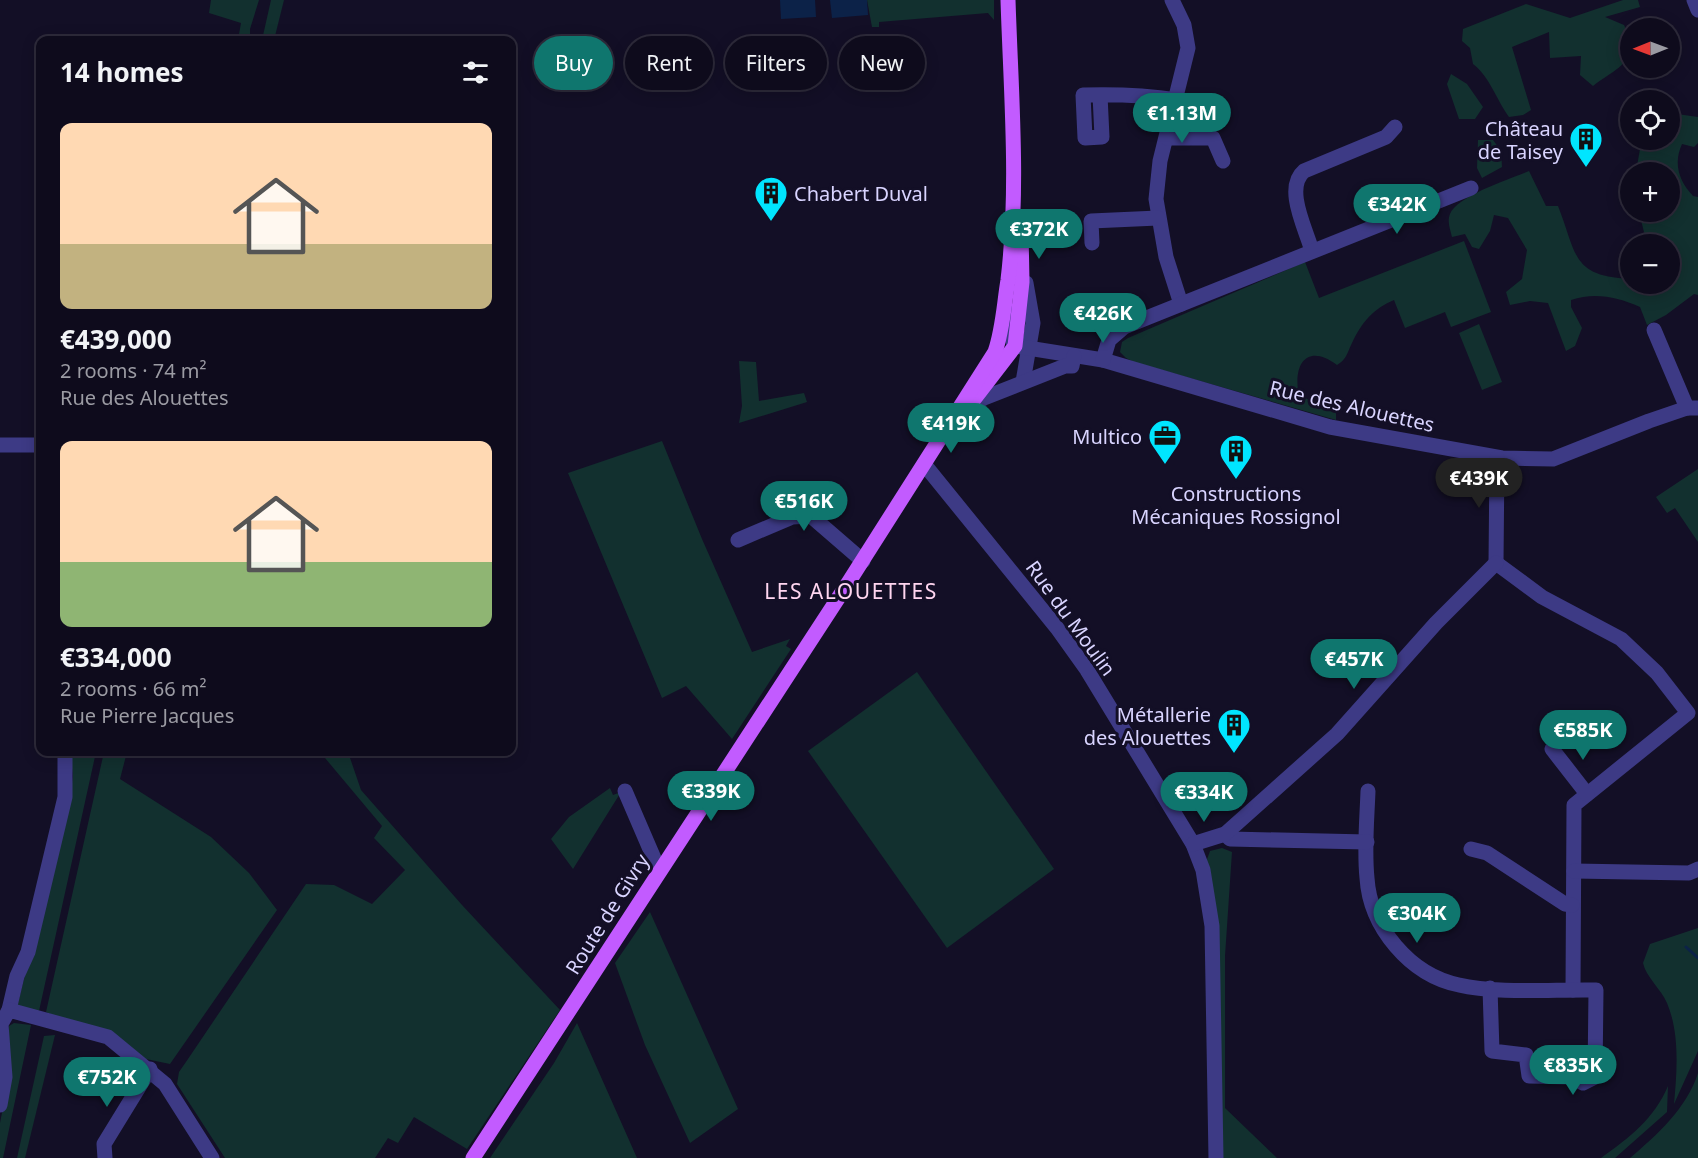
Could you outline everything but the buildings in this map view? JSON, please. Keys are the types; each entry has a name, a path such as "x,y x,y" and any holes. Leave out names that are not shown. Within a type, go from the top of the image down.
{"main road":[{"name":"Route de Givry","path":"473,1158 569,1014 659,870 863,561 924,464 953,422 967,408 1017,339 1022,282 1021,222 1016,190 1008,0"},
{"name":"Route de Givry","path":"1016,190 1010,260 1017,339"},
{"name":"Route de Givry","path":"953,422 961,403 994,352 1017,339"}],"street":[{"path":"1172,0 1188,37 1185,68 1157,183 1158,218 1166,257 1180,304"},
{"path":"1694,0 1698,10"},
{"path":"1100,95 1130,94 1177,99"},
{"path":"1312,251 1295,191 1298,176 1386,137 1395,127"},
{"path":"1167,138 1213,138 1223,161"},
{"path":"1103,360 1109,340 1115,333 1180,304 1471,188"},
{"path":"1092,243 1091,221 1158,218"},
{"path":"1654,330 1693,408"},
{"path":"1017,339 1023,382"},
{"name":"Rue des Alouettes","path":"1017,339 1067,354 1103,360 1329,427 1497,458 1534,461 1553,459 1693,408"},
{"path":"967,408 984,398 1023,382 1065,366 1072,366 1067,354"},
{"path":"0,445 36,445"},
{"path":"1193,844 1225,834 1337,734 1436,623 1496,563 1497,458"},
{"name":"Rue du Moulin","path":"924,464 1087,670 1193,844 1203,870 1212,926 1216,1158"},
{"path":"738,540 792,517 810,516 863,561"},
{"path":"1496,563 1542,597 1621,639 1657,673 1698,726"},
{"path":"1573,990 1574,805 1688,713"},
{"path":"1552,749 1587,794"},
{"path":"0,1106 6,1077 1,1024 9,1010 17,976 28,952 65,797 65,756"},
{"path":"625,791 659,870"},
{"path":"1368,791 1369,894 1378,919 1397,947 1426,972 1459,985 1490,988 1596,990 1595,1077 1583,1083 1571,1077 1529,1076 1526,1055 1492,1051 1490,988"},
{"path":"1225,834 1230,839 1367,842"},
{"path":"1471,849 1487,853 1565,904 1572,905"},
{"path":"1574,871 1689,873 1698,869"},
{"path":"9,1010 108,1037 150,1069 165,1084 212,1158"},
{"path":"105,1158 104,1144 150,1069"}],"green space":[{"path":"211,0 259,0 250,36 239,36 241,23 209,13"},
{"path":"271,0 284,0 275,36 263,36"},
{"path":"867,0 994,0 994,20 988,13 879,22 879,27 872,27"},
{"path":"1623,0 1638,0 1640,7 1605,17 1620,23 1620,67 1593,86 1580,75 1581,56 1550,58 1549,32 1512,47 1531,110 1523,115 1509,117 1488,82 1473,64 1470,48 1462,41 1463,29 1526,4 1570,18"},
{"path":"1451,74 1467,84 1483,107 1475,119 1459,119 1447,84"},
{"path":"1680,114 1698,117 1698,143 1694,147 1682,144 1680,149"},
{"path":"1478,140 1493,140 1501,151 1502,167 1482,178 1477,168"},
{"path":"1640,150 1679,150 1678,162 1638,162"},
{"path":"1529,171 1546,206 1558,206 1574,249 1586,267 1597,273 1620,278 1620,294 1680,294 1680,234 1644,234 1642,222 1680,222 1680,175 1693,196 1698,197 1698,295 1694,294 1666,315 1647,325 1640,307 1623,301 1597,296 1571,300 1571,307 1582,328 1575,346 1566,351 1548,303 1530,301 1510,305 1506,292 1522,279 1527,250 1508,218 1494,215 1490,231 1479,249 1472,247 1465,234 1452,237 1449,223 1450,214 1463,201 1498,183"},
{"path":"1464,241 1491,312 1451,327 1445,312 1405,328 1394,300 1369,317 1356,335 1345,358 1337,365 1319,356 1306,358 1299,370 1298,390 1307,399 1331,397 1336,403 1336,420 1134,362 1120,352 1122,342 1128,338 1305,262 1319,298"},
{"path":"1479,324 1502,382 1482,390 1459,333"},
{"path":"739,361 756,362 759,401 804,393 807,402 739,423 742,406"},
{"path":"662,441 752,652 790,639 786,646 791,649 732,739 686,686 662,698 568,473"},
{"path":"1698,469 1698,542 1675,508 1667,513 1656,497"},
{"path":"917,672 1054,869 947,948 808,751"},
{"path":"70,756 95,756 39,1011 17,1007 71,790 73,776"},
{"path":"103,756 126,756 120,779 211,837 249,873 277,910 170,1064 146,1059 46,1012"},
{"path":"323,756 349,756 361,790 462,905 560,1010 467,1149 414,1117 398,1143 388,1138 375,1158 225,1158 177,1084 179,1072 306,884 334,885 372,904 405,870 374,838 382,826"},
{"path":"610,788 613,795 621,792 573,869 551,839 569,817"},
{"path":"1222,848 1232,852 1225,956 1225,1108 1277,1158 1220,1158 1206,862 1210,851"},
{"path":"650,912 738,1109 690,1143 645,1045 615,963"},
{"path":"1698,928 1698,1051 1674,1104 1677,1066 1674,1027 1667,1003 1643,963 1650,944"},
{"path":"14,1023 31,1025 3,1158 0,1158 0,1123 9,1077 9,1026"},
{"path":"577,1023 637,1158 490,1158 554,1063"},
{"path":"55,1035 25,1158 17,1158 44,1036"},
{"path":"1698,1073 1698,1158 1630,1158 1679,1109 1687,1098"},
{"path":"1668,1086 1667,1112 1615,1158 1601,1158 1631,1135 1648,1118"}],"water":[{"path":"780,0 815,0 816,17 781,19"},
{"path":"830,0 867,0 868,15 832,18"}],"waterway":[{"path":"1686,947 1698,958"}],"place":[{"name":"Château de Taisey","path":"1586,168"},
{"name":"Chabert Duval","path":"771,222"},
{"name":"Multico","path":"1165,465"},
{"name":"Constructions Mécaniques Rossignol","path":"1236,480"},
{"name":"Métallerie des Alouettes","path":"1234,754"}],"district":[{"name":"LES ALOUETTES","path":"851,591"}]}
